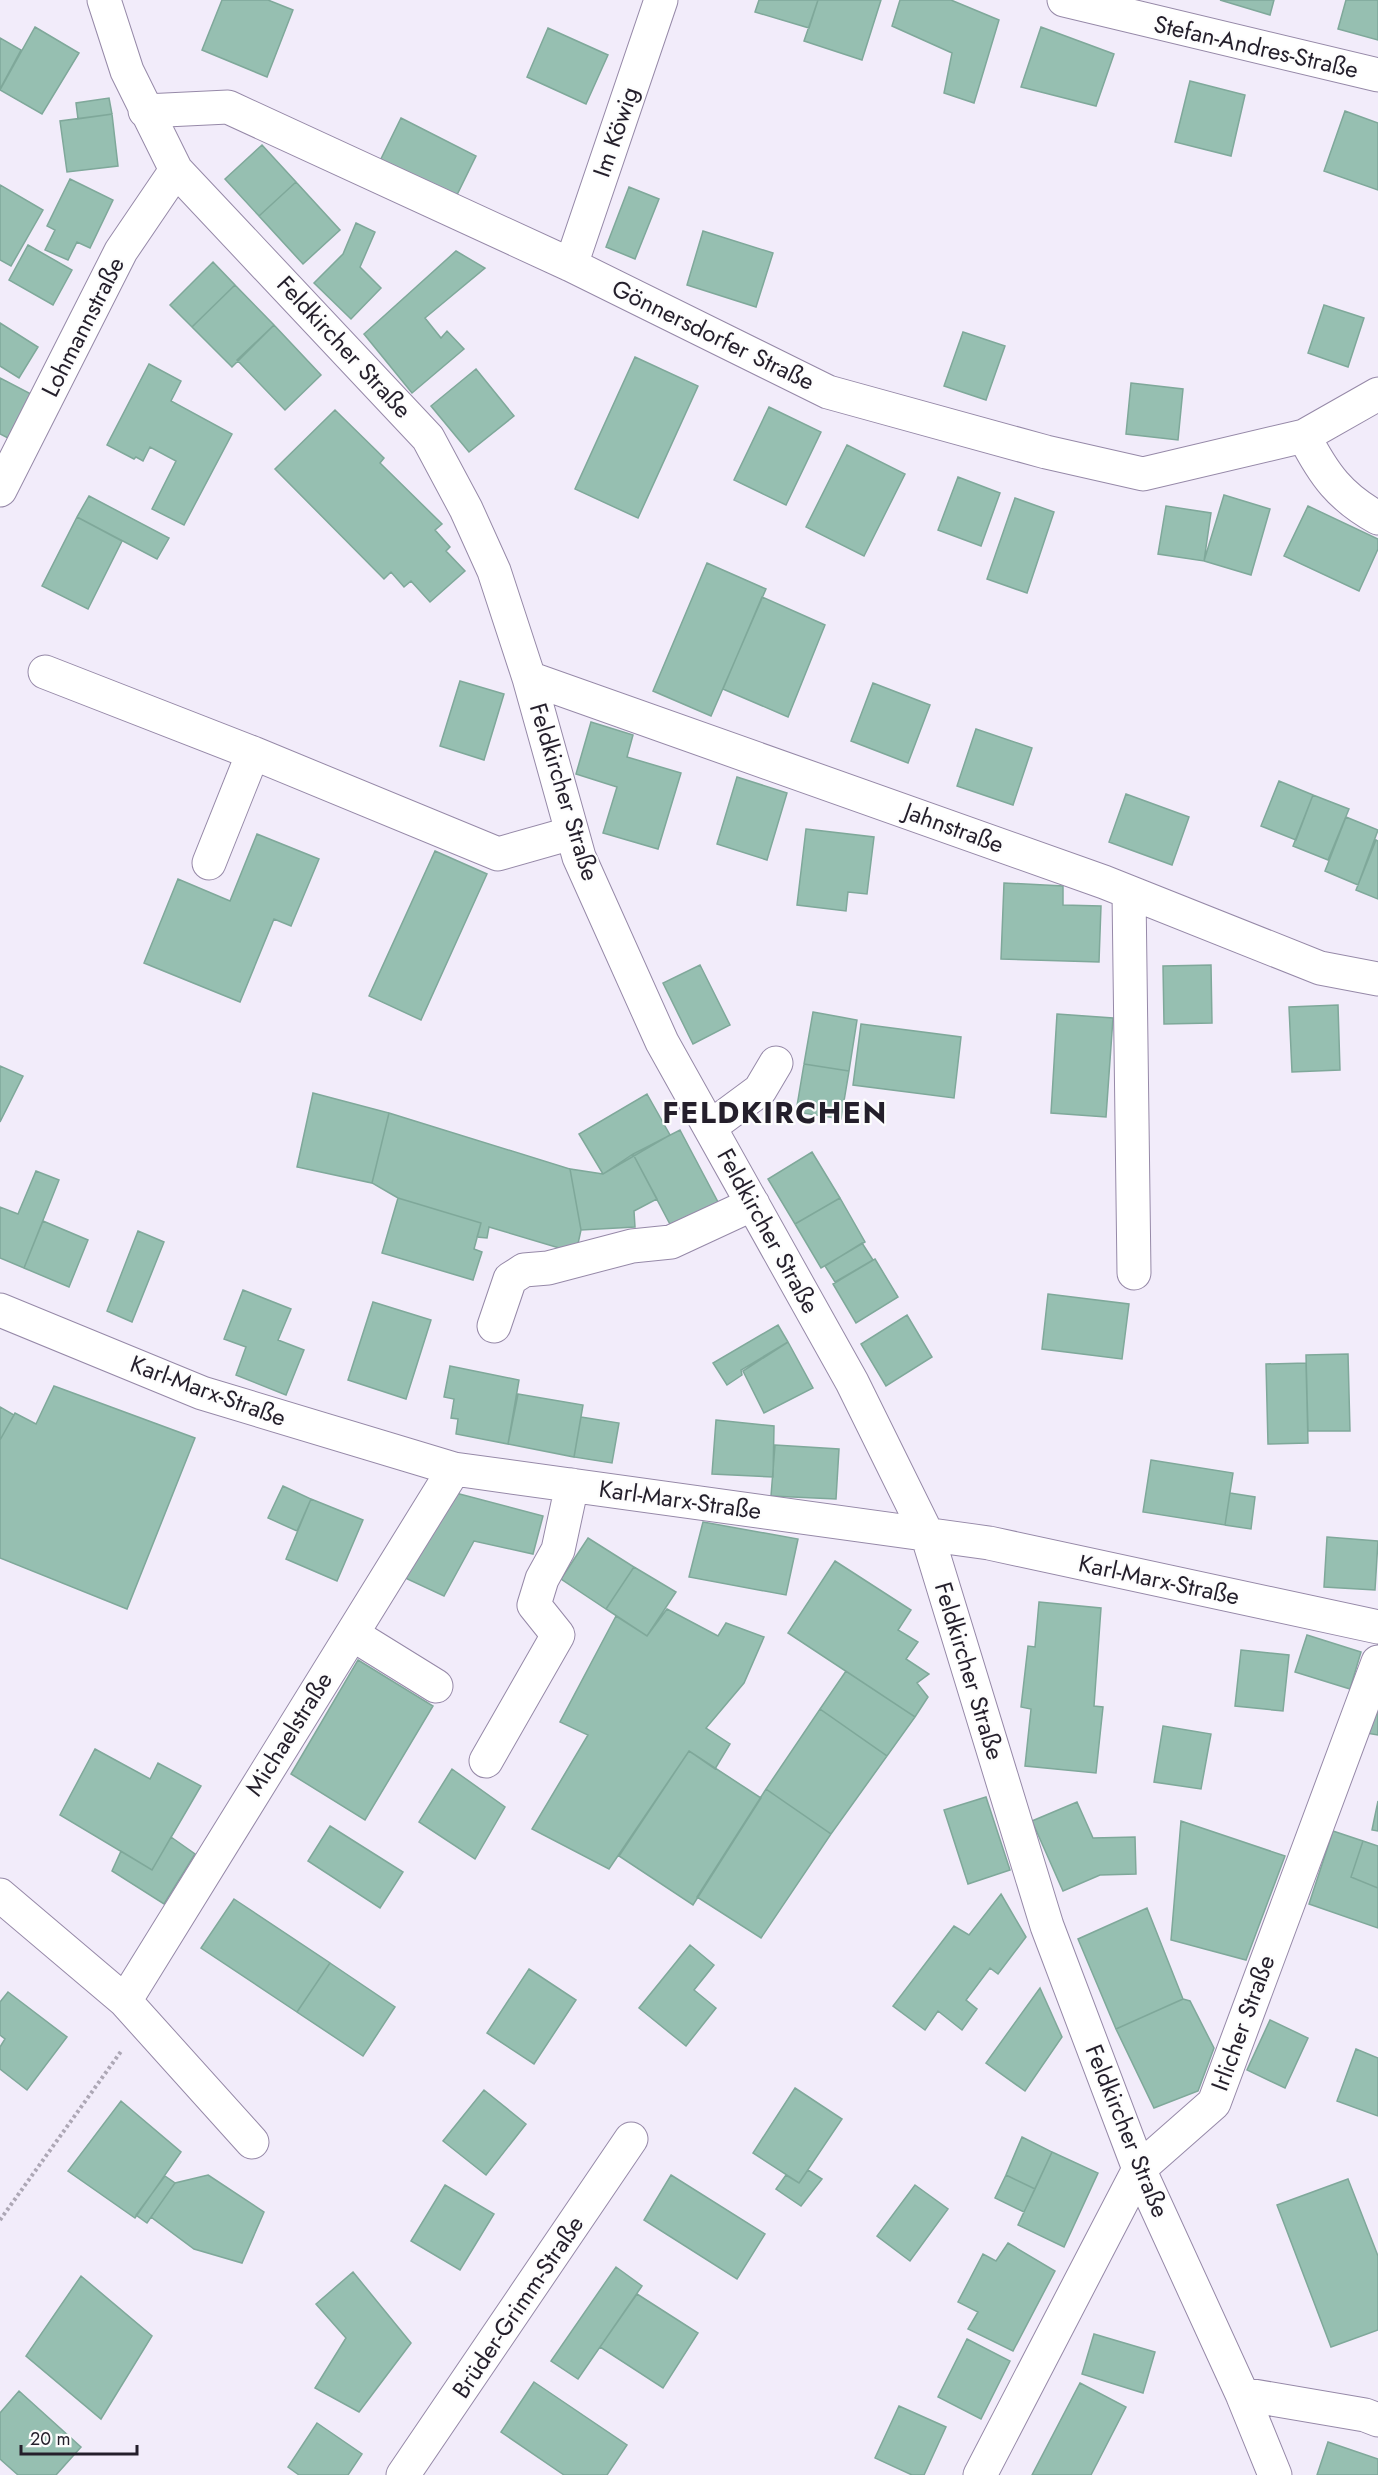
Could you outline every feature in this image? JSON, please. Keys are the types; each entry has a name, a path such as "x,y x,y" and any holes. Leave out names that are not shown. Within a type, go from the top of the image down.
{"street":[{"name":"Feldkircher Straße","path":"104,0 127,71 176,170 428,438 466,508 494,571 529,678 579,856 662,1042 852,1382 927,1534 1047,1926 1139,2169 1242,2394 1275,2475"},
{"name":"Im Köwig","path":"571,265 661,0"},
{"name":"Stefan-Andres-Straße","path":"1064,0 1378,75"},
{"name":"Gönnersdorfer Straße","path":"145,111 228,107 571,265 828,392 1046,452 1143,474 1304,436 1378,394"},
{"name":"Lohmannstraße","path":"0,490 121,251 176,170"},
{"path":"1304,436 1321,469 1353,504 1378,518"},
{"path":"45,672 253,753 498,854 572,833"},
{"name":"Jahnstraße","path":"529,678 905,810 1129,893 1320,968 1378,979"},
{"path":"209,863 253,753"},
{"path":"1129,893 1134,1273"},
{"path":"710,1127 760,1090 776,1063"},
{"path":"494,1326 510,1279 524,1270 548,1268 632,1246 671,1242 753,1204"},
{"name":"Karl-Marx-Straße","path":"0,1310 202,1393 454,1469 990,1543 1378,1628"},
{"name":"Michaelstraße","path":"134,2010 352,1634 454,1469"},
{"path":"486,1761 558,1635 534,1605 542,1580 558,1550 573,1485"},
{"path":"352,1634 436,1686"},
{"name":"Irlicher Straße","path":"980,2475 1139,2169 1214,2103 1378,1662"},
{"path":"0,1894 134,2010 252,2142"},
{"name":"Brüder-Grimm-Straße","path":"403,2475 631,2139"},
{"path":"1242,2394 1365,2415 1378,2420"}],"path":[{"path":"0,2220 134,2010"}],"building":[{"path":"222,0 268,0 293,10 267,77 202,50"},
{"path":"759,0 818,0 809,28 755,12"},
{"path":"818,0 881,0 862,60 804,41"},
{"path":"900,0 951,0 999,20 974,103 944,93 952,53 892,26"},
{"path":"1220,0 1274,0 1270,15"},
{"path":"1346,0 1378,0 1378,40 1338,29"},
{"path":"35,27 79,53 42,114 0,90"},
{"path":"1041,27 1114,54 1096,106 1021,87"},
{"path":"548,28 608,55 586,104 527,77"},
{"path":"0,38 21,50 0,89"},
{"path":"1190,81 1245,95 1231,156 1175,142"},
{"path":"109,98 112,114 78,119 76,103"},
{"path":"1345,111 1378,123 1378,190 1324,171"},
{"path":"112,114 118,166 67,172 60,121"},
{"path":"401,118 476,156 453,203 378,165"},
{"path":"262,145 296,182 259,216 225,179"},
{"path":"70,179 113,200 90,248 77,242 68,260 45,250 55,230 47,226"},
{"path":"296,182 340,230 303,264 259,216"},
{"path":"0,185 43,210 11,266 0,260"},
{"path":"629,187 659,199 635,259 606,247"},
{"path":"356,223 375,232 360,267 381,288 351,319 314,283 343,254"},
{"path":"703,231 773,253 756,307 687,285"},
{"path":"28,245 72,270 53,305 9,280"},
{"path":"456,251 485,268 425,318 441,338 447,331 464,349 412,393 364,334"},
{"path":"213,262 235,285 192,327 170,305"},
{"path":"235,285 274,325 232,367 192,327"},
{"path":"1324,305 1364,318 1348,367 1308,353"},
{"path":"0,323 38,347 19,378 0,366"},
{"path":"274,325 321,375 285,410 237,360"},
{"path":"963,332 1005,346 986,400 944,386"},
{"path":"635,357 698,386 638,518 575,489"},
{"path":"149,364 181,381 171,401 232,434 184,525 152,509 176,461 150,447 143,461 136,457 134,459 107,445"},
{"path":"476,369 514,416 469,452 431,406"},
{"path":"0,378 31,394 8,438 0,434"},
{"path":"1131,383 1183,389 1178,440 1126,434"},
{"path":"769,407 821,432 786,505 734,480"},
{"path":"335,410 384,458 380,463 442,524 435,530 450,547 446,551 465,571 430,602 411,581 404,587 391,572 384,579 275,469"},
{"path":"847,445 905,474 864,556 806,527"},
{"path":"958,477 1000,493 981,546 938,530"},
{"path":"1224,495 1270,509 1251,575 1204,561"},
{"path":"89,496 169,538 157,559 77,517"},
{"path":"1015,498 1054,512 1027,593 987,579"},
{"path":"1166,506 1211,513 1204,561 1158,554"},
{"path":"1308,506 1378,539 1378,549 1359,591 1284,556"},
{"path":"77,517 122,541 88,609 42,586"},
{"path":"707,563 766,589 711,716 653,691"},
{"path":"762,597 825,625 788,717 723,689"},
{"path":"460,681 504,694 484,760 440,746"},
{"path":"873,683 930,705 908,763 851,741"},
{"path":"591,722 633,735 627,757 681,773 658,849 603,833 617,787 576,774"},
{"path":"976,729 1032,748 1013,805 957,786"},
{"path":"737,777 787,793 767,860 717,844"},
{"path":"1279,781 1313,795 1296,840 1261,826"},
{"path":"1126,794 1189,817 1172,865 1109,842"},
{"path":"1313,795 1349,809 1328,860 1293,846"},
{"path":"1346,817 1378,830 1358,885 1325,871"},
{"path":"806,829 874,837 867,894 848,892 846,911 797,905"},
{"path":"257,834 319,859 291,926 274,919 240,1002 144,963 178,879 230,901"},
{"path":"1376,840 1378,841 1378,899 1356,890"},
{"path":"435,851 487,874 421,1020 369,996"},
{"path":"1004,883 1063,886 1063,905 1101,906 1099,962 1001,959"},
{"path":"700,965 730,1025 693,1044 663,983"},
{"path":"1211,965 1212,1023 1164,1024 1163,966"},
{"path":"1338,1005 1340,1070 1292,1072 1289,1007"},
{"path":"813,1012 857,1020 849,1071 804,1064"},
{"path":"1057,1014 1113,1018 1106,1117 1051,1113"},
{"path":"861,1024 961,1037 954,1098 853,1085"},
{"path":"804,1064 849,1071 841,1119 796,1112"},
{"path":"0,1066 23,1076 0,1122"},
{"path":"313,1093 389,1113 372,1183 297,1167"},
{"path":"647,1094 670,1135 603,1174 579,1134"},
{"path":"389,1113 570,1169 581,1230 576,1253 489,1227 487,1238 477,1237 481,1223 398,1198 372,1183"},
{"path":"680,1130 719,1204 672,1228 633,1154"},
{"path":"812,1152 840,1198 795,1224 768,1179"},
{"path":"633,1154 657,1199 634,1211 635,1227 581,1230 570,1169 603,1174"},
{"path":"36,1171 59,1180 24,1268 0,1258 0,1207 18,1214"},
{"path":"398,1198 481,1223 474,1249 482,1252 473,1280 382,1253"},
{"path":"840,1198 865,1242 821,1268 795,1224"},
{"path":"43,1221 88,1240 69,1287 24,1268"},
{"path":"138,1231 164,1242 132,1322 107,1311"},
{"path":"862,1243 873,1260 835,1282 825,1266"},
{"path":"875,1259 898,1297 856,1323 833,1284"},
{"path":"243,1290 291,1309 278,1340 304,1350 286,1395 236,1375 246,1347 224,1339"},
{"path":"1048,1294 1129,1304 1122,1359 1042,1349"},
{"path":"373,1302 431,1320 406,1399 348,1380"},
{"path":"907,1315 932,1357 886,1386 861,1344"},
{"path":"778,1325 788,1342 741,1370 742,1375 727,1385 713,1363"},
{"path":"788,1342 813,1388 764,1413 743,1371"},
{"path":"1348,1354 1350,1431 1308,1431 1306,1355"},
{"path":"1306,1363 1308,1443 1268,1444 1266,1364"},
{"path":"450,1366 519,1380 508,1444 456,1434 458,1419 451,1418 454,1399 444,1397"},
{"path":"54,1386 195,1438 127,1609 0,1558 0,1440 15,1413 36,1424"},
{"path":"518,1394 583,1405 574,1457 508,1444"},
{"path":"0,1407 14,1415 0,1440"},
{"path":"581,1417 619,1423 612,1463 574,1457"},
{"path":"716,1420 774,1426 773,1477 712,1474"},
{"path":"775,1445 839,1449 836,1499 771,1496"},
{"path":"1151,1460 1233,1473 1225,1525 1143,1512"},
{"path":"283,1486 311,1499 297,1531 268,1518"},
{"path":"452,1492 543,1516 533,1554 474,1541 444,1596 403,1577"},
{"path":"1230,1493 1255,1497 1251,1529 1225,1525"},
{"path":"311,1499 363,1520 337,1581 286,1559"},
{"path":"703,1522 798,1539 786,1595 689,1577"},
{"path":"1327,1537 1378,1541 1375,1590 1324,1587"},
{"path":"588,1538 634,1567 606,1609 561,1579"},
{"path":"835,1561 911,1610 898,1630 918,1642 906,1659 929,1674 917,1683 928,1697 915,1717 788,1633"},
{"path":"634,1567 676,1592 647,1636 606,1609"},
{"path":"1039,1602 1101,1608 1094,1706 1103,1707 1096,1773 1025,1766 1031,1709 1021,1707 1028,1646 1035,1647"},
{"path":"667,1609 718,1636 726,1623 764,1637 744,1683 706,1728 730,1744 715,1769 689,1751 609,1869 532,1829 588,1735 560,1722 616,1616 647,1636"},
{"path":"1307,1635 1361,1652 1350,1689 1295,1672"},
{"path":"1241,1650 1289,1655 1283,1711 1235,1706"},
{"path":"358,1660 433,1706 365,1820 291,1774"},
{"path":"846,1671 915,1717 887,1756 820,1709"},
{"path":"1378,1696 1378,1735 1366,1733"},
{"path":"820,1709 887,1756 831,1834 766,1789"},
{"path":"1163,1726 1211,1734 1201,1789 1154,1782"},
{"path":"95,1749 150,1779 158,1763 201,1786 152,1870 60,1815"},
{"path":"689,1751 761,1798 693,1905 619,1856"},
{"path":"452,1769 505,1807 475,1859 419,1822"},
{"path":"766,1789 831,1834 761,1938 697,1897"},
{"path":"986,1797 1010,1870 968,1884 944,1810"},
{"path":"1378,1801 1378,1831 1372,1830"},
{"path":"1077,1802 1093,1838 1135,1837 1136,1874 1100,1875 1063,1891 1032,1821"},
{"path":"1181,1821 1285,1856 1246,1960 1171,1940"},
{"path":"330,1826 403,1872 380,1908 308,1861"},
{"path":"1333,1831 1363,1841 1351,1877 1378,1888 1378,1928 1309,1904"},
{"path":"171,1837 195,1854 164,1904 112,1871 121,1851 152,1870"},
{"path":"1363,1841 1378,1846 1378,1888 1351,1877"},
{"path":"1001,1894 1026,1937 998,1974 990,1968 966,2000 977,2009 962,2030 938,2011 925,2030 893,2006 954,1926 969,1935"},
{"path":"234,1899 330,1963 297,2012 201,1948"},
{"path":"1147,1908 1183,1999 1116,2029 1078,1939"},
{"path":"690,1945 714,1965 694,1990 716,2008 686,2046 639,2008"},
{"path":"330,1963 395,2007 363,2056 297,2012"},
{"path":"529,1969 576,2000 534,2064 487,2033"},
{"path":"1040,1988 1062,2037 1025,2091 986,2063"},
{"path":"8,1992 67,2037 27,2090 0,2069 0,2047 5,2039 0,2035 0,2002"},
{"path":"1183,1999 1190,2001 1214,2048 1198,2091 1154,2108 1116,2029"},
{"path":"1270,2020 1308,2038 1285,2088 1247,2070"},
{"path":"1356,2049 1378,2058 1378,2116 1337,2101"},
{"path":"795,2088 842,2119 799,2183 753,2153"},
{"path":"484,2090 526,2124 486,2175 443,2141"},
{"path":"121,2101 181,2152 135,2218 68,2171"},
{"path":"1022,2137 1052,2152 1035,2189 1006,2175"},
{"path":"1052,2152 1098,2173 1064,2247 1018,2225"},
{"path":"808,2170 822,2179 801,2206 776,2189 786,2175 799,2183"},
{"path":"208,2175 264,2212 242,2263 194,2249 151,2217 175,2183"},
{"path":"671,2175 765,2234 737,2279 644,2220"},
{"path":"1006,2175 1035,2189 1024,2212 995,2198"},
{"path":"165,2176 175,2183 147,2223 136,2215"},
{"path":"1348,2179 1378,2256 1378,2330 1331,2347 1277,2205"},
{"path":"445,2185 494,2214 460,2270 411,2241"},
{"path":"915,2185 948,2209 910,2261 877,2236"},
{"path":"1008,2243 1055,2271 1013,2351 968,2329 978,2312 958,2302 983,2254 996,2261"},
{"path":"616,2267 642,2286 578,2379 551,2361"},
{"path":"353,2272 411,2343 359,2412 315,2388 346,2338 316,2304"},
{"path":"81,2276 152,2336 101,2419 26,2356"},
{"path":"637,2294 698,2333 663,2388 600,2347"},
{"path":"1094,2334 1155,2352 1143,2393 1082,2374"},
{"path":"967,2339 1010,2361 981,2419 938,2397"},
{"path":"534,2382 627,2445 607,2475 564,2475 501,2432"},
{"path":"1080,2383 1126,2407 1091,2475 1032,2475"},
{"path":"19,2391 81,2447 56,2475 18,2475 0,2459 0,2413"},
{"path":"899,2406 946,2427 924,2475 912,2475 875,2458"},
{"path":"317,2423 362,2454 348,2475 299,2475 288,2467"},
{"path":"1328,2442 1378,2459 1378,2475 1317,2475"}],"district":[{"name":"FELDKIRCHEN","path":"775,1113"}]}
